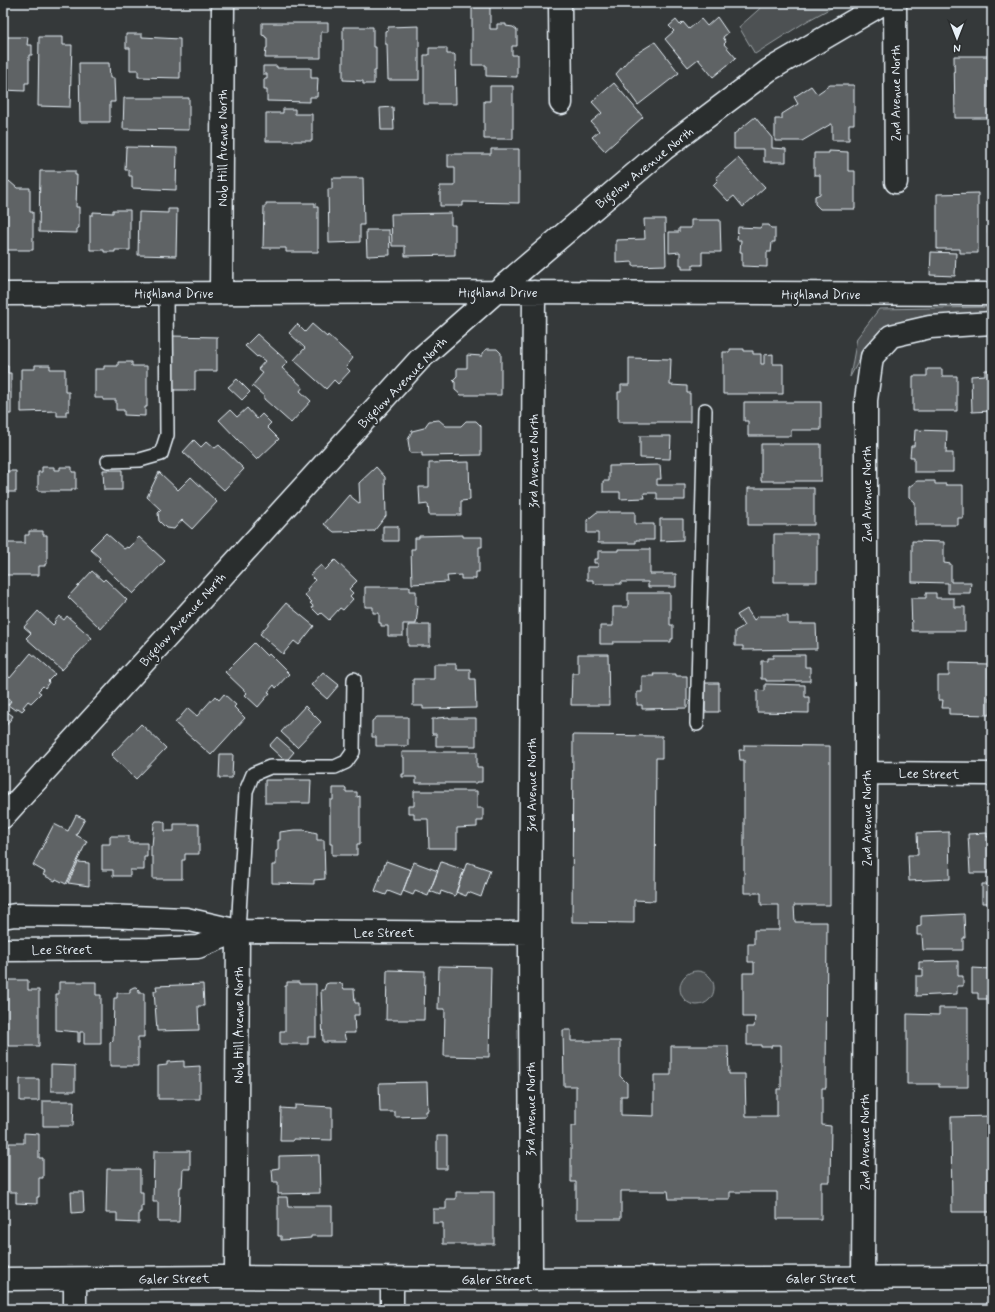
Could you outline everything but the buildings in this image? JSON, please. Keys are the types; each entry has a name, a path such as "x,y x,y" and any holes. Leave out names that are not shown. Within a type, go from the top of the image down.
{"street":[{"name":"Nob Hill Avenue North","path":"221,293 223,3"},
{"path":"560,3 560,103"},
{"name":"Bigelow Avenue North","path":"3,817 420,359 664,148 769,70 884,3"},
{"name":"2nd Avenue North","path":"895,3 896,182"},
{"name":"Highland Drive","path":"3,294 534,292 992,294"},
{"name":"3rd Avenue North","path":"531,1279 530,933 534,292"},
{"name":"2nd Avenue North","path":"863,1278 866,773 866,400 872,357 891,336 930,327 992,323"},
{"name":"Lee Street","path":"866,773 992,774"},
{"name":"Lee Street","path":"3,917 15,915 186,919 238,931 530,933"},
{"name":"Nob Hill Avenue North","path":"236,1277 238,931"},
{"name":"Lee Street","path":"3,950 149,949 198,947 238,931"},
{"name":"Galer Street","path":"3,1279 236,1277 531,1279 992,1277"},
{"path":"75,1279 75,1309"},
{"path":"392,1279 392,1309"}],"lane":[{"path":"108,461 140,460 161,454 167,435 166,293"},
{"path":"697,724 705,410"},
{"name":"Nob Hill Avenue North","path":"238,931 246,791 254,774 270,767 335,767 346,762 353,752 354,679"}],"shaded area":[{"path":"766,3 840,3 807,21 755,54 739,27"},
{"path":"992,307 992,315 864,351 850,377 857,338 879,309"},
{"path":"694,971 700,971 709,976 713,982 713,994 709,1000 700,1005 694,1005 685,1000 680,991 680,985 685,976"}]}
